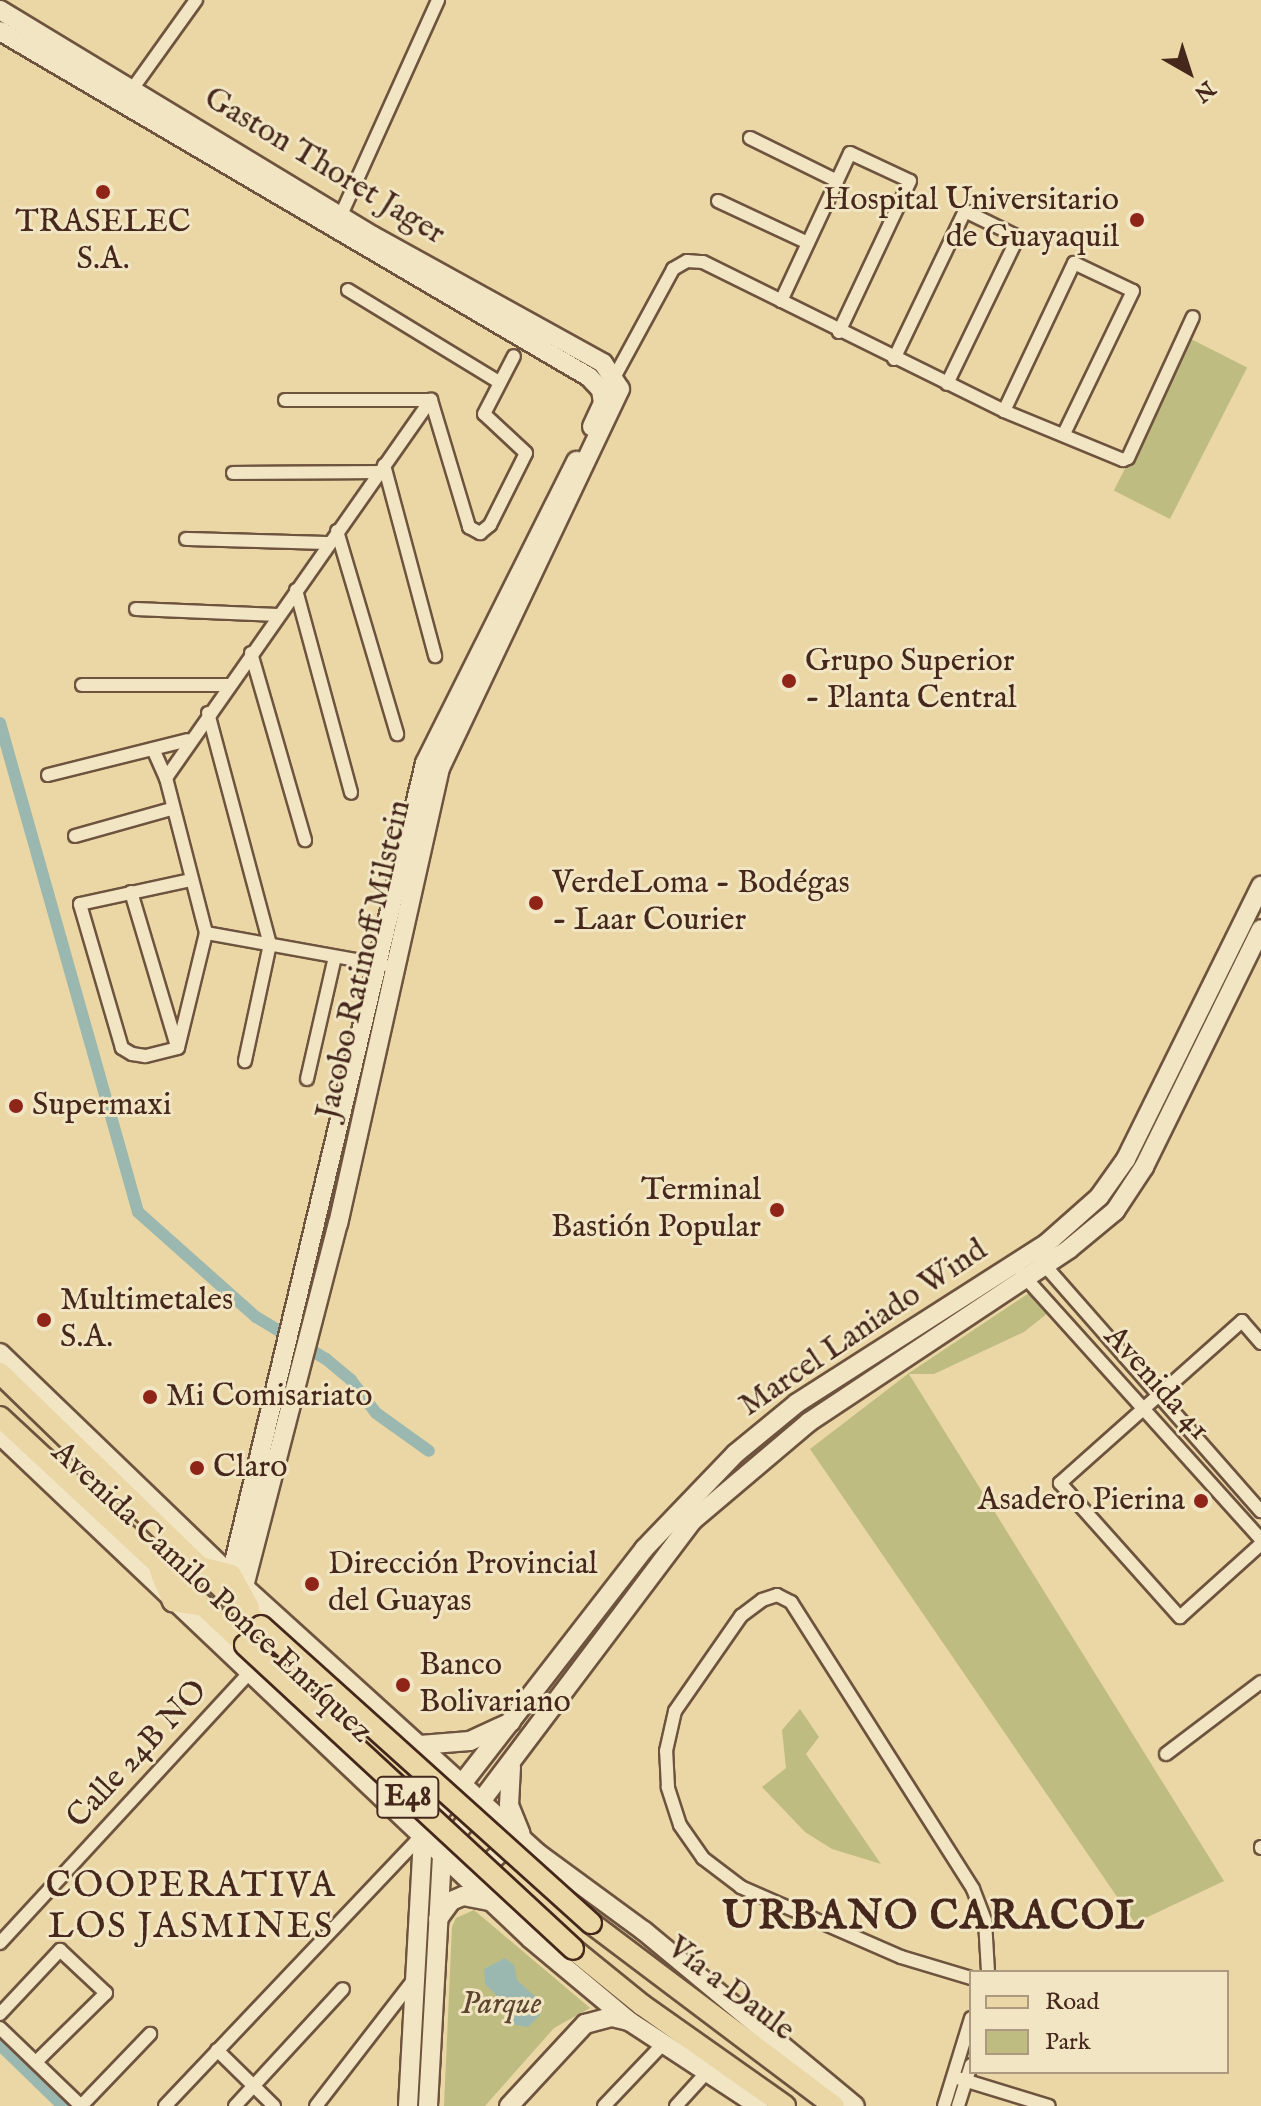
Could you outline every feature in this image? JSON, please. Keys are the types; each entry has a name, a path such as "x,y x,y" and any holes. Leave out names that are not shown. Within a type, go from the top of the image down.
{"main road":[{"name":"Gaston Thoret Jager","path":"0,10 341,215 589,377 601,390"},
{"name":"Gaston Thoret Jager","path":"0,31 121,106 443,283 603,363 615,376"},
{"name":"Jacobo Ratinoff Milstein","path":"237,1581 343,1120 375,964 425,763 617,404 615,376"},
{"name":"Jacobo Ratinoff Milstein","path":"237,1581 338,1223 440,768 597,418 601,390"},
{"name":"Marcel Laniado Wind","path":"1040,1258 1099,1197 1126,1159 1261,886"},
{"name":"Marcel Laniado Wind","path":"442,1853 511,1767 651,1569 692,1521 809,1422 1019,1272 1094,1231 1128,1193 1261,929"},
{"name":"Marcel Laniado Wind","path":"423,1834 465,1787 644,1549 735,1454 797,1403 1019,1272"},
{"name":"Avenida Camilo Ponce Enríquez","path":"0,1353 237,1581 482,1803 539,1854 644,1931"},
{"name":"Avenida Camilo Ponce Enríquez","path":"0,1373 192,1565 591,1923"},
{"name":"Avenida Camilo Ponce Enríquez","path":"0,1417 573,1949"},
{"name":"Avenida Camilo Ponce Enríquez","path":"0,1435 423,1834 488,1901 629,2021"},
{"path":"156,1562 173,1601 204,1606"},
{"path":"192,1565 237,1581 260,1625"},
{"path":"420,1745 470,1741 517,1719"},
{"path":"511,1767 509,1805 524,1840"},
{"path":"409,2098 411,1983 423,1834"},
{"path":"488,1901 483,1888 490,1862 513,1848 539,1854"},
{"path":"428,2106 442,1853"},
{"path":"437,1922 451,1901 463,1896 488,1901"},
{"name":"Vía a Daule","path":"591,1923 834,2106"},
{"name":"Vía a Daule","path":"644,1931 855,2106"},
{"name":"Vía a Daule","path":"573,1949 642,2005 785,2106"},
{"path":"509,2106 585,2024 612,2017 629,2021"},
{"name":"E48","path":"629,2021 759,2106"}],"street":[{"path":"121,106 196,0"},
{"path":"341,215 438,0"},
{"path":"750,138 837,181"},
{"path":"781,301 850,153 910,181 839,332"},
{"path":"718,201 808,243"},
{"path":"894,359 965,211 1018,237 947,384"},
{"path":"615,376 673,269 687,261 703,262 1004,411 1117,459 1128,458 1193,317"},
{"path":"1004,411 1074,263 1133,291 1064,434"},
{"path":"348,290 499,382"},
{"path":"431,400 469,527 480,533 490,525 526,453 484,414 514,356"},
{"path":"285,400 431,400"},
{"path":"166,778 188,740 431,400"},
{"path":"233,473 382,469"},
{"path":"382,469 435,656"},
{"path":"337,531 397,734"},
{"path":"186,539 329,543"},
{"path":"296,590 351,793"},
{"path":"136,609 278,615"},
{"path":"251,653 305,840"},
{"path":"82,685 228,685"},
{"path":"208,713 270,944 245,1061"},
{"path":"48,775 188,740"},
{"path":"153,749 166,778 171,809 206,933 178,1048"},
{"path":"75,836 171,809"},
{"path":"178,1048 145,1056 122,1048 80,904 191,880"},
{"path":"131,892 178,1048"},
{"path":"206,933 395,967"},
{"path":"307,1079 335,957"},
{"name":"Avenida 41","path":"1040,1258 1261,1511"},
{"name":"Avenida 41","path":"1019,1272 1261,1542"},
{"path":"1261,1343 1242,1321 1060,1483 1180,1617 1261,1542"},
{"path":"969,1977 901,1957 741,1887 703,1858 680,1825 668,1787 666,1751 675,1711 741,1616 762,1600 777,1595 791,1602 973,1889 985,1921 988,1970"},
{"name":"Calle 24B NO","path":"0,1943 249,1673"},
{"path":"1166,1754 1261,1682"},
{"path":"165,2106 423,1834"},
{"path":"0,2014 60,1950 106,1993 36,2062"},
{"path":"316,2106 411,1983"},
{"path":"235,2106 343,1989"},
{"path":"0,2028 81,2106 150,2034"},
{"path":"958,2106 969,2029"},
{"path":"604,2106 663,2044"},
{"path":"217,2050 274,2106"},
{"path":"944,2106 969,2068"},
{"path":"676,2106 706,2073"},
{"path":"960,2079 1049,2106"},
{"path":"397,2106 409,2098"}],"green space":[{"path":"1191,339 1247,368 1170,519 1114,490"},
{"path":"1035,1289 1053,1309 1024,1332 934,1374 909,1374 1224,1881 1135,1923 810,1449 909,1373"},
{"path":"800,1709 819,1737 806,1754 881,1864 832,1849 805,1832 762,1787 786,1768 782,1730"},
{"name":"Parque","path":"474,1910 590,2008 554,2028 485,2106 444,2106 452,1927 456,1918"}],"water":[{"path":"505,1958 514,1965 517,1980 541,2002 540,2015 528,2027 509,2024 498,1997 485,1984 484,1969"}],"waterway":[{"path":"0,723 138,1212 256,1317 326,1359 351,1380 376,1413 429,1451"},
{"path":"0,2045 63,2106"}],"place":[{"name":"TRASELEC S.A.","path":"103,192"},
{"name":"Hospital Universitario de Guayaquil","path":"1137,220"},
{"name":"Grupo Superior - Planta Central","path":"789,681"},
{"name":"VerdeLoma - Bodégas - Laar Courier","path":"536,903"},
{"name":"Supermaxi","path":"16,1106"},
{"name":"Terminal Bastión Popular","path":"777,1210"},
{"name":"Multimetales S.A.","path":"44,1320"},
{"name":"Mi Comisariato","path":"150,1397"},
{"name":"Claro","path":"197,1468"},
{"name":"Asadero Pierina","path":"1201,1501"},
{"name":"Dirección Provincial del Guayas","path":"312,1584"},
{"name":"Banco Bolivariano","path":"403,1685"}],"district":[{"name":"COOPERATIVA LOS JASMINES","path":"191,1906"},
{"name":"URBANO CARACOL","path":"934,1918"}]}
